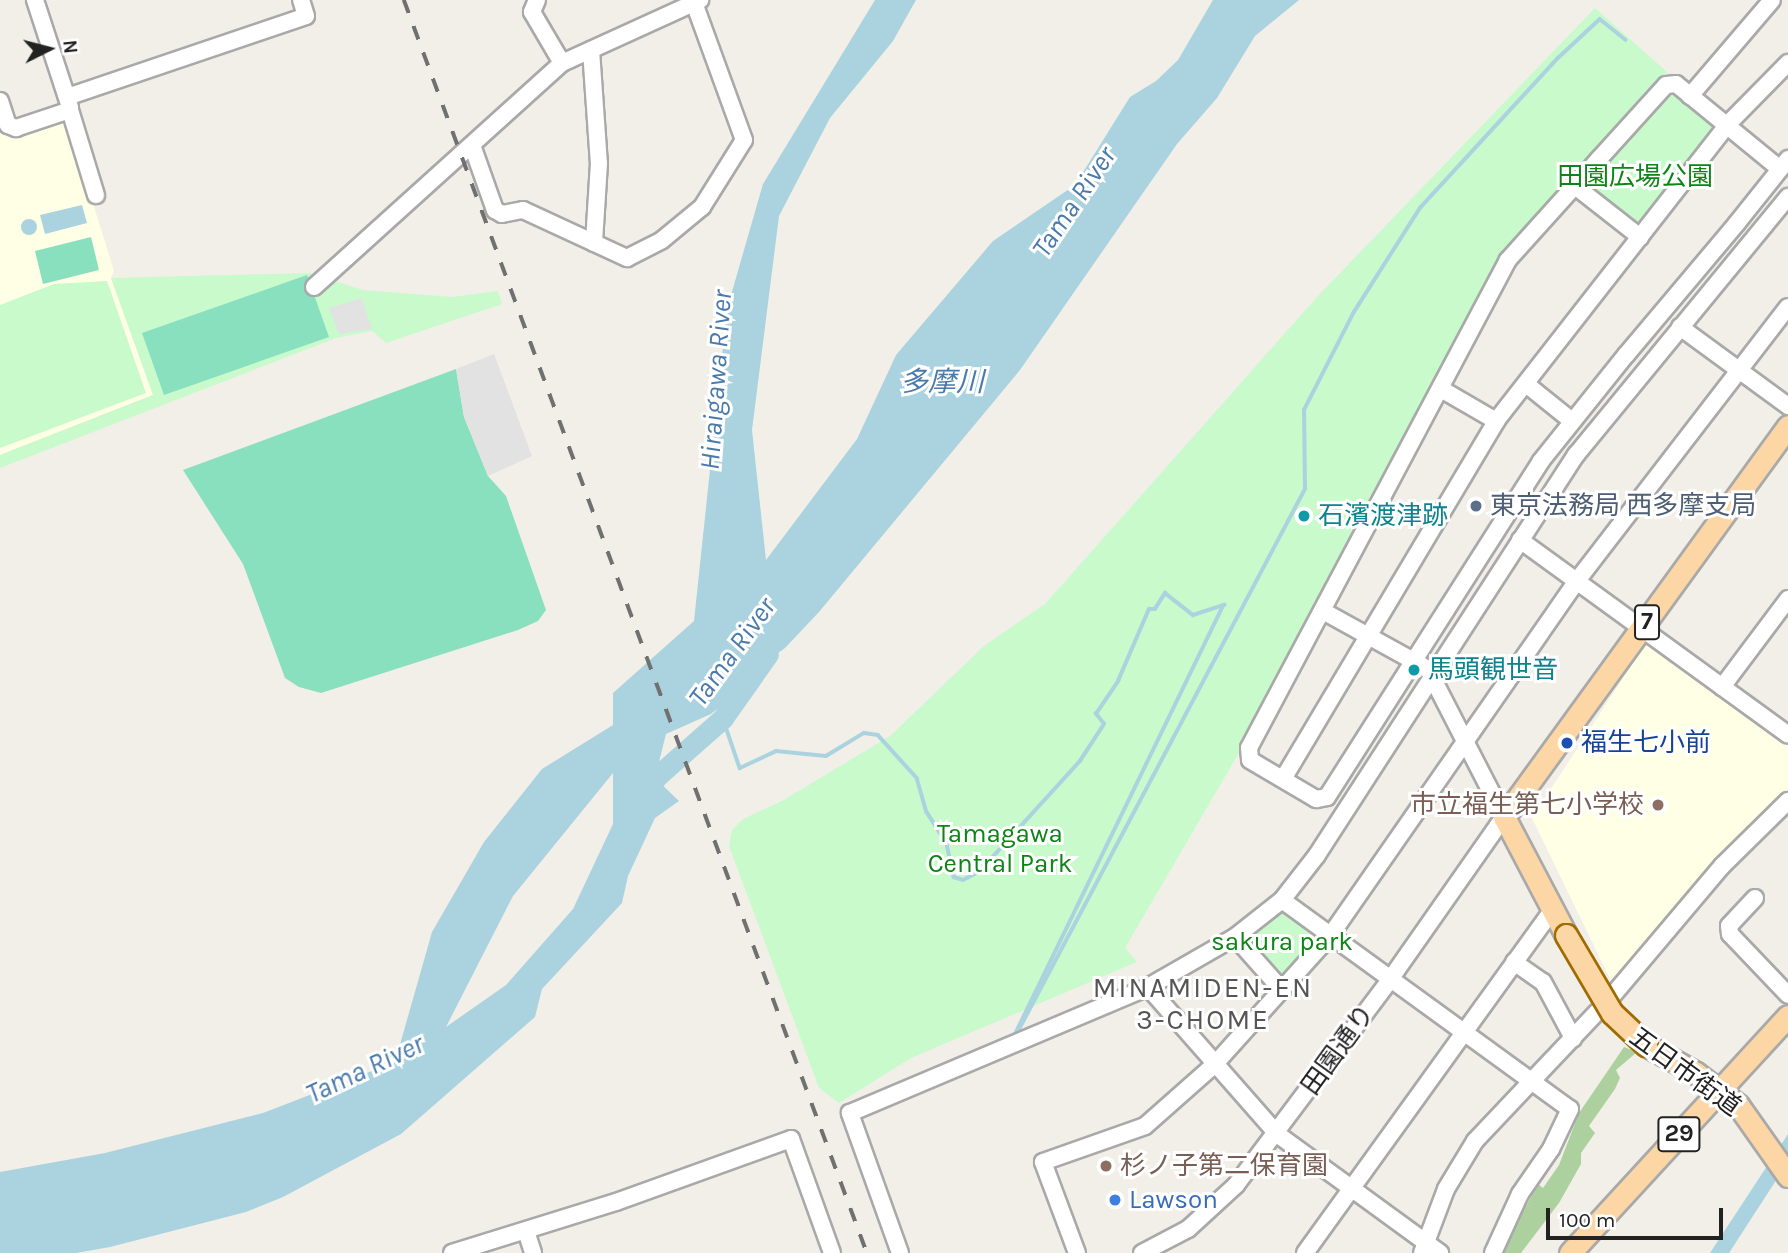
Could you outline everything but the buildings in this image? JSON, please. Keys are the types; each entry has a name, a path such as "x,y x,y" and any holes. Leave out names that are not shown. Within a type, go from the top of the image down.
{"main road":[{"name":"7","path":"1504,817 1788,426"},
{"name":"五日市街道","path":"1504,817 1603,1001 1627,1031 1721,1091 1738,1105 1786,1174"},
{"name":"29","path":"1570,1253 1788,1016"}],"street":[{"path":"35,0 96,195"},
{"path":"0,101 8,125 16,128 69,103 306,16 301,0"},
{"path":"537,0 532,12 562,63"},
{"path":"1690,96 1772,0"},
{"path":"314,287 453,159 473,148 562,63 696,2 744,140 702,206 662,240 627,258 523,210 502,214 495,210 473,148"},
{"path":"591,50 599,163 594,243"},
{"path":"1283,779 1496,421 1727,125 1788,63"},
{"path":"1676,84 1727,125 1784,164 1541,461 1327,797 1316,799 1250,760 1247,752 1508,260 1666,85 1676,84"},
{"path":"1575,186 1640,237"},
{"path":"900,1253 849,1113 1148,987 1236,937 1282,900 1323,846 1576,455 1788,197"},
{"path":"1076,1253 1043,1162 1145,1126 1215,1064 1330,936 1576,582 1788,307"},
{"path":"1680,327 1788,406"},
{"path":"1526,384 1572,421"},
{"path":"1441,389 1496,421"},
{"path":"1520,540 1788,735"},
{"path":"1722,687 1788,599"},
{"path":"1321,615 1428,681 1441,699 1504,817"},
{"path":"1613,995 1735,851 1788,801"},
{"name":"田園通り","path":"1142,1253 1166,1243 1212,1210 1277,1134 1504,817"},
{"path":"1755,898 1729,926 1730,934 1788,995"},
{"path":"1282,900 1389,981 1570,1109 1551,1149 1520,1194 1493,1253"},
{"path":"1305,1253 1553,909"},
{"path":"1236,937 1282,990"},
{"path":"1514,962 1543,982 1573,1038"},
{"path":"1148,987 1277,1134 1352,1188 1424,1247 1440,1253"},
{"path":"1424,1247 1461,1161 1531,1081 1597,1012"},
{"path":"452,1253 526,1231 791,1139 832,1253"},
{"path":"526,1231 533,1253"}],"shaded area":[{"path":"62,118 67,120 114,271 111,278 153,395 0,455 0,120 6,136"},
{"path":"362,298 372,329 339,334 329,308"},
{"path":"494,354 532,456 488,476 464,417 456,369"},
{"name":"市立福生第七小学校","path":"1651,635 1788,730 1788,792 1611,981 1532,818"}],"green space":[{"name":"Tamagawa Central Park","path":"1595,8 1667,72 1662,79 1718,126 1636,228 1573,178 1503,255 1237,756 1125,948 1137,962 911,1058 839,1103 819,1088 729,846 732,830 743,819 782,801 890,736 985,645 1045,604 1317,297"},
{"path":"91,237 99,270 43,284 35,251"},
{"path":"310,273 363,290 452,297 498,291 502,304 386,343 372,331 336,338 0,468 0,455 153,395 111,278"},
{"path":"307,275 329,337 164,395 142,333"},
{"path":"107,281 146,393 0,448 0,305 54,284"},
{"path":"456,369 464,417 488,476 506,496 546,610 538,621 518,630 321,693 299,687 285,678 243,564 183,470"},
{"name":"sakura park","path":"1286,909 1321,934 1286,982 1243,936 1277,910"},
{"path":"1624,1047 1637,1052 1616,1070 1620,1078 1589,1126 1595,1133 1581,1153 1581,1164 1559,1203 1521,1253 1501,1253 1538,1184 1543,1188 1559,1165 1579,1113"}],"water":[{"name":"多摩川","path":"875,0 916,0 893,41 830,118 779,216 752,430 766,560 857,439 896,355 993,241 1075,185 1130,97 1156,81 1178,60 1213,0 1299,0 1255,36 1217,98 1177,144 1020,370 819,612 785,648 760,666 744,688 711,714 666,734 655,778 679,801 655,818 628,876 622,903 542,989 535,1017 401,1134 283,1197 246,1212 110,1247 76,1253 0,1253 0,1172 105,1153 263,1113 395,1062 432,932 484,842 542,769 613,725 613,693 694,621 727,309 763,184","holes":["613,773 613,824 573,909 506,985 446,1027 513,896"]},
{"path":"82,205 87,223 45,234 40,215"},
{"path":"29,219 35,221 35,233 29,235 23,233 21,227 23,221"},
{"path":"1788,1134 1788,1162 1729,1253 1710,1253"}],"waterway":[{"path":"1015,1037 1305,489 1304,410 1354,312 1420,208 1558,58 1600,19 1626,40"},
{"path":"723,718 740,768 776,751 826,756 864,733 878,735 917,778 927,812 947,844 954,877 963,880 979,872 1080,761 1104,724 1096,714 1118,681 1149,609 1155,609 1165,593 1193,615 1224,605 1015,1036"},
{"name":"Tama River","path":"645,802 655,778 723,718 768,654"}],"railway":[{"path":"404,0 867,1253"}],"place":[{"name":"東京法務局 西多摩支局","path":"1476,506"},
{"name":"石濱渡津跡","path":"1304,516"},
{"name":"馬頭観世音","path":"1414,670"},
{"name":"福生七小前","path":"1567,743"},
{"name":"市立福生第七小学校","path":"1658,805"},
{"name":"杉ノ子第二保育園","path":"1106,1166"},
{"name":"Lawson","path":"1115,1200"}],"district":[{"name":"MINAMIDEN-EN 3-CHOME","path":"1203,1004"}],"park label":[{"name":"田園広場公園","path":"1635,177"}],"water label":[{"name":"Hiraigawa River","path":"716,380"}]}
